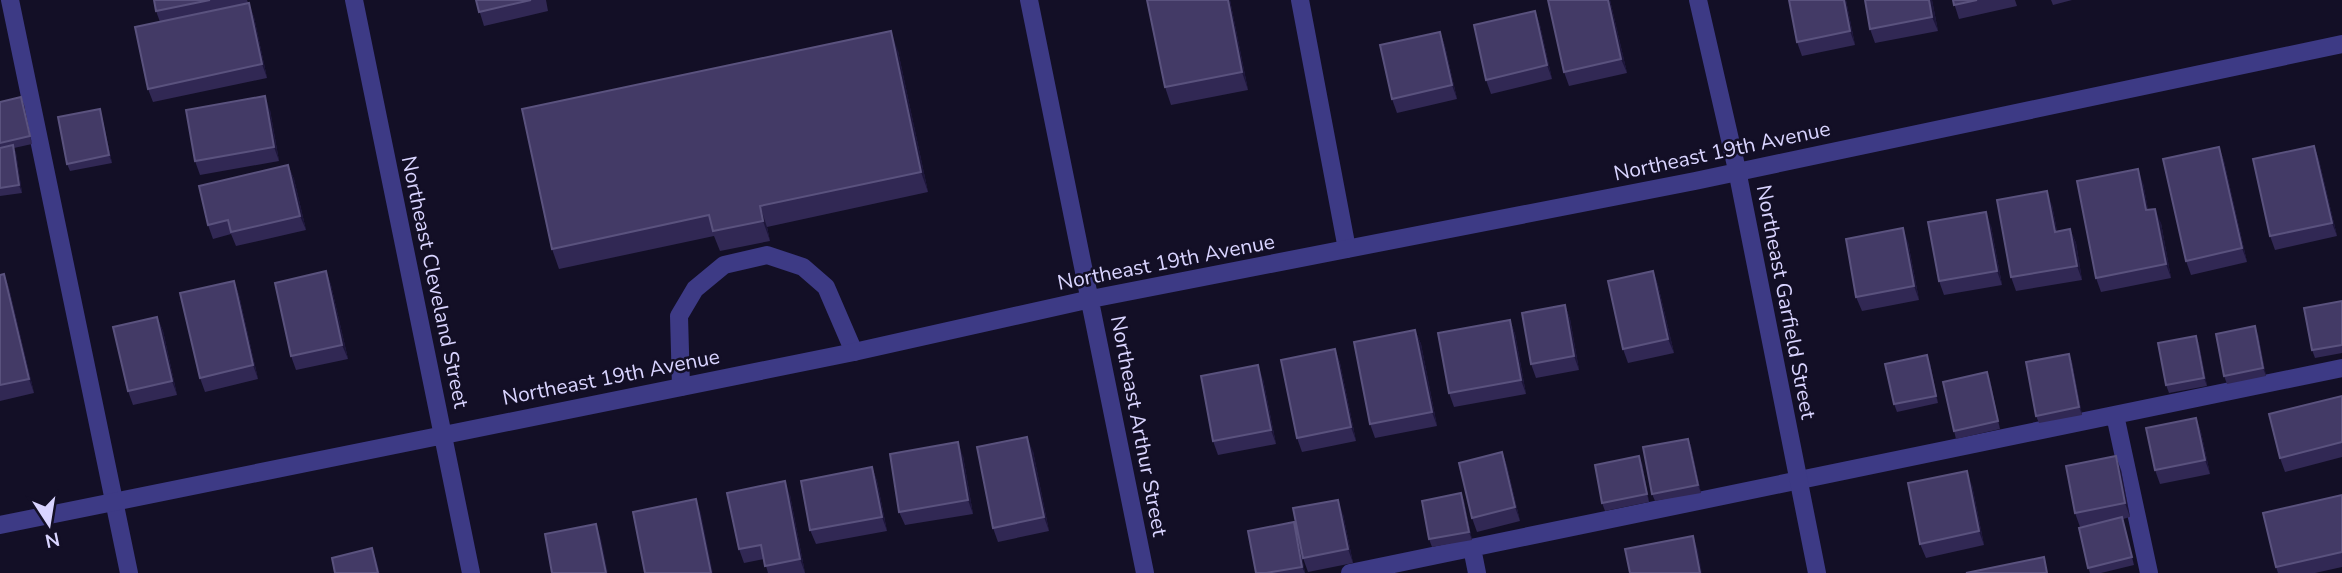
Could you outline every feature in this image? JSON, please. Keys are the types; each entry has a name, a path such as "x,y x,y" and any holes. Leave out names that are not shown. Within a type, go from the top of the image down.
{"street":[{"path":"10,0 130,573"},
{"name":"Northeast Cleveland Street","path":"354,0 471,573"},
{"name":"Northeast Arthur Street","path":"1029,0 1145,573"},
{"path":"1300,0 1347,248"},
{"name":"Northeast Garfield Street","path":"1698,0 1737,170 1817,573"},
{"name":"Northeast 19th Avenue","path":"0,525 855,352 1091,299 1737,170 2342,44"},
{"path":"681,387 679,316 695,289 724,265 767,255 803,267 826,288 855,352"},
{"path":"1350,573 2342,368"},
{"path":"2115,415 2149,573"},
{"path":"1472,548 1477,573"}],"building":[{"path":"154,0 210,0 156,11"},
{"path":"476,0 531,0 479,12"},
{"path":"1147,0 1228,0 1242,72 1165,87"},
{"path":"1548,0 1608,0 1621,59 1564,72"},
{"path":"1789,0 1844,0 1850,31 1797,42"},
{"path":"1865,0 1929,0 1932,17 1870,29"},
{"path":"1953,0 1977,0 1954,5"},
{"path":"249,3 262,64 148,89 135,27"},
{"path":"1535,11 1547,65 1486,80 1474,25"},
{"path":"891,31 921,172 760,206 763,221 713,231 709,215 552,249 522,109"},
{"path":"1440,32 1452,85 1392,99 1380,45"},
{"path":"265,96 274,147 195,161 186,110"},
{"path":"21,97 30,136 0,143 0,102"},
{"path":"100,109 109,155 67,164 58,117"},
{"path":"13,145 19,185 0,188 0,148"},
{"path":"2314,146 2332,223 2270,236 2253,159"},
{"path":"2219,147 2242,248 2186,261 2163,159"},
{"path":"288,165 300,216 231,232 228,220 208,225 199,186"},
{"path":"2138,169 2146,210 2155,209 2166,264 2096,278 2077,181"},
{"path":"2047,191 2055,232 2070,229 2077,266 2011,277 1997,200"},
{"path":"1986,212 1997,271 1939,281 1928,222"},
{"path":"1903,228 1914,286 1856,297 1846,239"},
{"path":"326,271 342,345 291,356 275,283"},
{"path":"1653,271 1668,339 1623,349 1608,281"},
{"path":"4,274 29,379 0,385 0,275"},
{"path":"234,281 253,365 200,378 180,293"},
{"path":"2342,301 2342,345 2312,350 2304,308"},
{"path":"1565,305 1574,356 1531,364 1522,313"},
{"path":"157,317 172,381 128,391 113,327"},
{"path":"1510,320 1521,380 1449,393 1438,333"},
{"path":"2255,326 2263,368 2224,376 2216,334"},
{"path":"1415,330 1432,412 1370,424 1354,342"},
{"path":"2196,336 2204,378 2166,385 2158,343"},
{"path":"1335,349 1351,427 1297,438 1281,360"},
{"path":"2069,354 2079,407 2036,416 2026,362"},
{"path":"1927,355 1936,396 1894,404 1885,364"},
{"path":"1258,365 1271,430 1213,441 1201,376"},
{"path":"1987,372 1998,421 1954,431 1943,382"},
{"path":"2342,396 2342,442 2280,458 2269,414"},
{"path":"2196,418 2205,460 2155,470 2146,428"},
{"path":"1027,437 1044,517 993,528 977,447"},
{"path":"1688,439 1698,485 1652,494 1643,447"},
{"path":"958,442 968,500 899,512 890,454"},
{"path":"1502,452 1515,507 1472,518 1459,463"},
{"path":"1639,456 1647,494 1602,503 1595,465"},
{"path":"2116,456 2125,503 2075,513 2066,466"},
{"path":"872,467 882,517 810,530 801,481"},
{"path":"1967,471 1979,531 1920,544 1908,483"},
{"path":"785,481 800,559 765,566 761,545 739,549 727,493"},
{"path":"1461,493 1469,532 1429,539 1422,501"},
{"path":"2342,495 2342,552 2276,567 2263,513"},
{"path":"696,499 711,573 645,573 633,512"},
{"path":"1338,500 1348,549 1303,558 1293,508"},
{"path":"2122,517 2132,557 2088,568 2079,528"},
{"path":"1294,522 1302,567 1256,573 1248,531"},
{"path":"596,524 606,573 552,573 545,534"},
{"path":"1693,536 1700,573 1630,573 1625,549"},
{"path":"372,548 378,573 335,573 332,558"},
{"path":"2044,557 2047,573 1966,573"}]}
